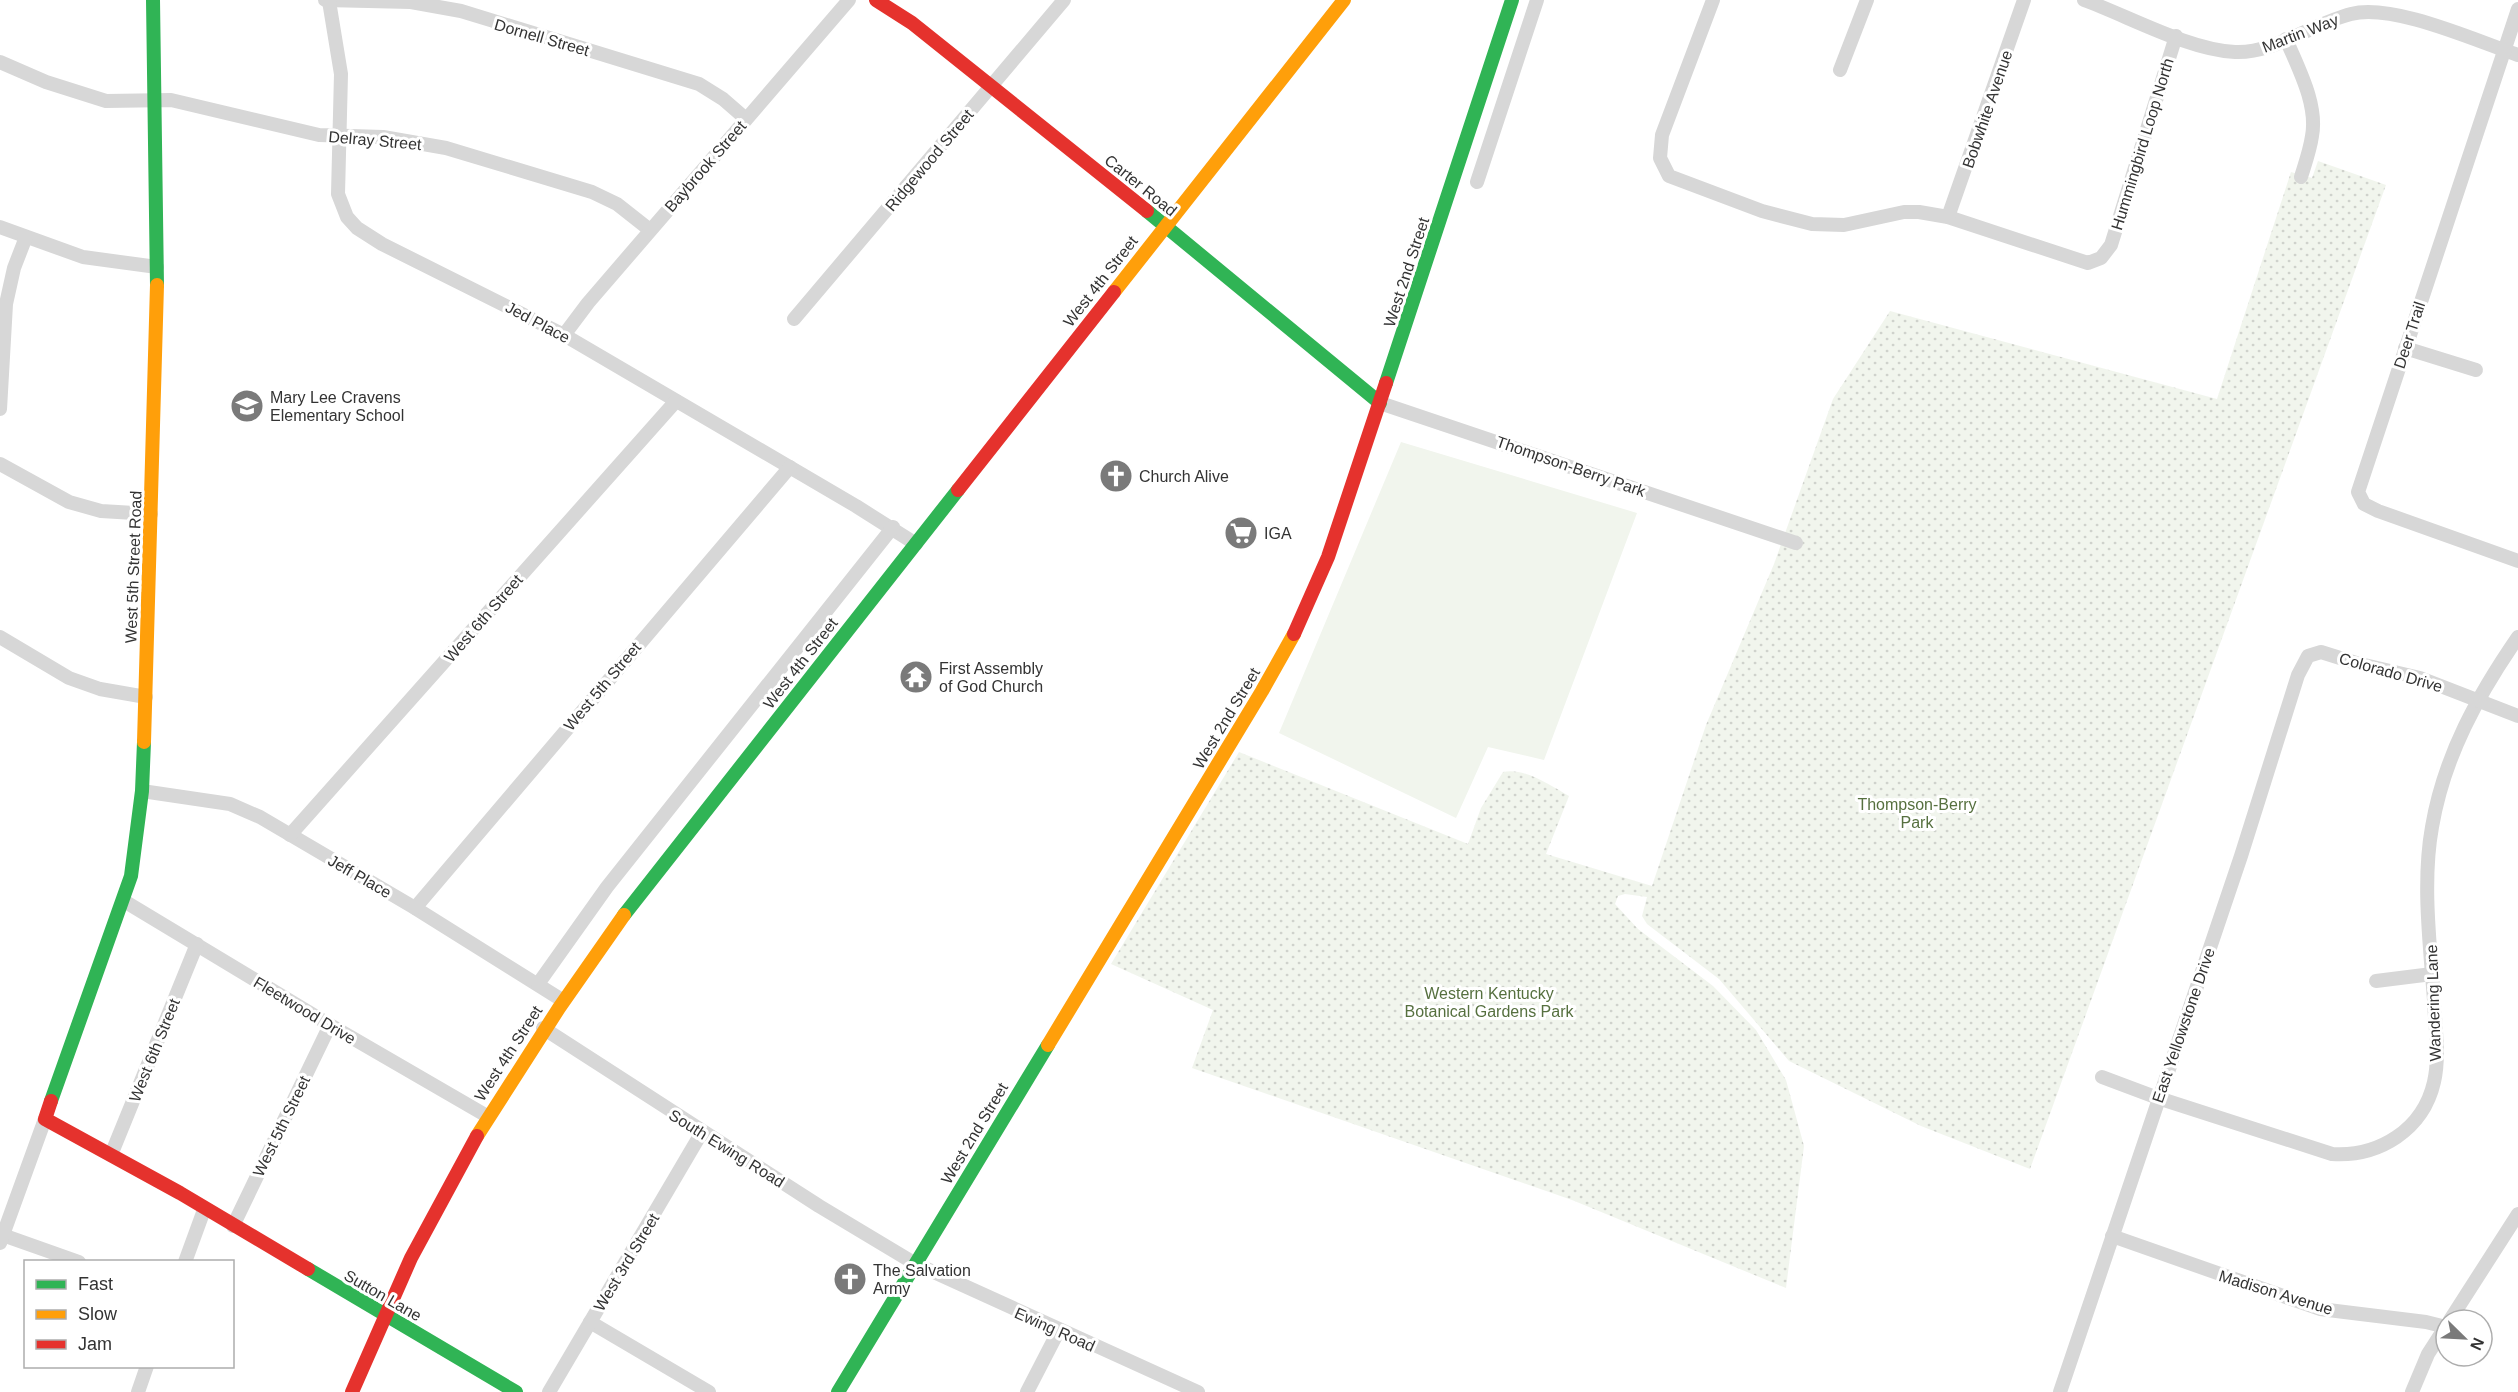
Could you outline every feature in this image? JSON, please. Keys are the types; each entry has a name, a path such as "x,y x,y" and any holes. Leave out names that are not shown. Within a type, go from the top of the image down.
{"main road":[{"name":"West 5th Street Road","path":"45,1119 124,901 136,855 142,791 146,697 158,267 158,99 153,0"},
{"name":"Carter Road","path":"876,0 912,23 1165,225 1380,403"},
{"name":"West 4th Street","path":"352,1392 384,1315 435,1207 487,1116 562,999 643,889 1344,0"},
{"name":"West 2nd Street","path":"838,1392 1291,639 1328,557 1512,0"},
{"path":"45,1119 204,1210"},
{"name":"Sutton Lane","path":"204,1210 516,1392"}],"street":[{"name":"Dornell Street","path":"327,0 411,2 461,11 699,84 746,118"},
{"name":"Jed Place","path":"327,0 341,74 338,194 347,217 357,228 382,244 564,335 916,543"},
{"name":"Baybrook Street","path":"564,335 650,230 849,0"},
{"name":"Ridgewood Street","path":"794,319 1064,0"},
{"path":"1477,182 1537,0"},
{"path":"1713,0 1662,135 1660,158 1669,176 1762,211 1812,224 1844,225 1905,212 1948,218"},
{"path":"1840,70 1867,0"},
{"name":"Bobwhite Avenue","path":"1948,218 2024,0"},
{"name":"Martin Way","path":"2084,0 2208,47 2238,52 2286,39 2353,6 2406,17 2518,55"},
{"name":"Deer Trail","path":"2518,9 2360,486 2359,499 2378,511 2518,561"},
{"name":"Hummingbird Loop North","path":"1948,218 2088,263 2101,258 2119,223 2176,36"},
{"path":"2286,39 2307,92 2313,114 2312,137 2301,177"},
{"name":"Delray Street","path":"0,62 66,89 106,101 132,102 158,99 319,135 415,141 558,181 617,204 650,230"},
{"path":"1470,129 1491,138"},
{"path":"0,227 83,257 158,267"},
{"path":"0,409 6,304 14,268 26,237"},
{"path":"2405,348 2476,370"},
{"name":"West 6th Street","path":"290,836 676,401"},
{"name":"Thompson-Berry Park","path":"1380,403 1796,543"},
{"path":"0,464 69,502 101,511 152,514"},
{"name":"West 5th Street","path":"415,908 790,467"},
{"name":"West 4th Street","path":"538,984 608,887 893,528"},
{"path":"0,637 69,678 100,689 146,697"},
{"name":"Wandering Lane","path":"2102,1077 2318,1151 2347,1155 2376,1149 2403,1133 2415,1122 2430,1095 2437,1047 2428,881 2432,825 2454,754 2477,699 2518,637"},
{"name":"Colorado Drive","path":"2306,659 2313,652 2321,652 2420,678 2518,716"},
{"name":"East Yellowstone Drive","path":"2060,1392 2241,856 2298,675 2306,659"},
{"name":"Jeff Place","path":"142,791 230,804 415,908 562,999"},
{"name":"Fleetwood Drive","path":"124,901 487,1116"},
{"name":"West 6th Street","path":"111,1155 197,944"},
{"path":"2376,981 2432,974"},
{"name":"West 5th Street","path":"233,1226 330,1025"},
{"name":"South Ewing Road","path":"543,1028 702,1132 914,1263"},
{"path":"45,1119 1,1237 73,1260"},
{"name":"West 3rd Street","path":"549,1392 702,1132"},
{"path":"186,1260 204,1210"},
{"path":"2458,1308 2518,1214"},
{"name":"Madison Avenue","path":"2112,1236 2147,1251 2320,1309 2434,1324"},
{"name":"Ewing Road","path":"914,1263 1198,1392"},
{"path":"590,1322 709,1392"},
{"path":"1028,1392 1059,1330"},
{"path":"2412,1392 2434,1345"},
{"path":"138,1392 146,1368"}],"green space":[{"name":"Thompson-Berry Park","path":"2318,161 2386,185 2030,1169 1921,1126 1789,1061 1719,979 1647,924 1642,916 1647,897 1625,894 1618,896 1615,904 1638,929 1713,986 1756,1030 1786,1080 1804,1146 1786,1288 1572,1200 1192,1068 1213,1010 1111,964 1239,752 1468,844 1481,808 1503,772 1520,772 1569,796 1546,854 1652,886 1706,725 1774,564 1833,399 1890,311 2217,399 2291,172 2312,178"},
{"path":"1401,442 1637,513 1544,760 1488,747 1456,818 1279,733"}],"traffic: fast":[{"path":"153,0 157,285"},
{"path":"1386,383 1512,0"},
{"path":"1147,211 1380,403"},
{"path":"624,915 958,490"},
{"path":"51,1101 131,876 142,791 144,742"},
{"path":"838,1392 1048,1045"},
{"path":"308,1269 516,1392"}],"traffic: slow":[{"path":"1114,292 1344,0"},
{"path":"144,742 157,285"},
{"path":"1048,1045 1262,691 1294,634"},
{"path":"477,1136 559,1008 624,915"}],"traffic: jam":[{"path":"876,0 912,23 1147,211"},
{"path":"958,490 1114,292"},
{"path":"1294,634 1328,557 1386,383"},
{"path":"51,1101 45,1119 180,1193 308,1269"},
{"path":"352,1392 411,1258 477,1136"}],"place":[{"name":"Mary Lee Cravens Elementary School","path":"247,406"},
{"name":"Church Alive","path":"1116,476"},
{"name":"IGA","path":"1241,533"},
{"name":"First Assembly of God Church","path":"916,677"},
{"name":"The Salvation Army","path":"850,1279"}],"park label":[{"name":"Western Kentucky Botanical Gardens Park","path":"1489,1002"}]}
